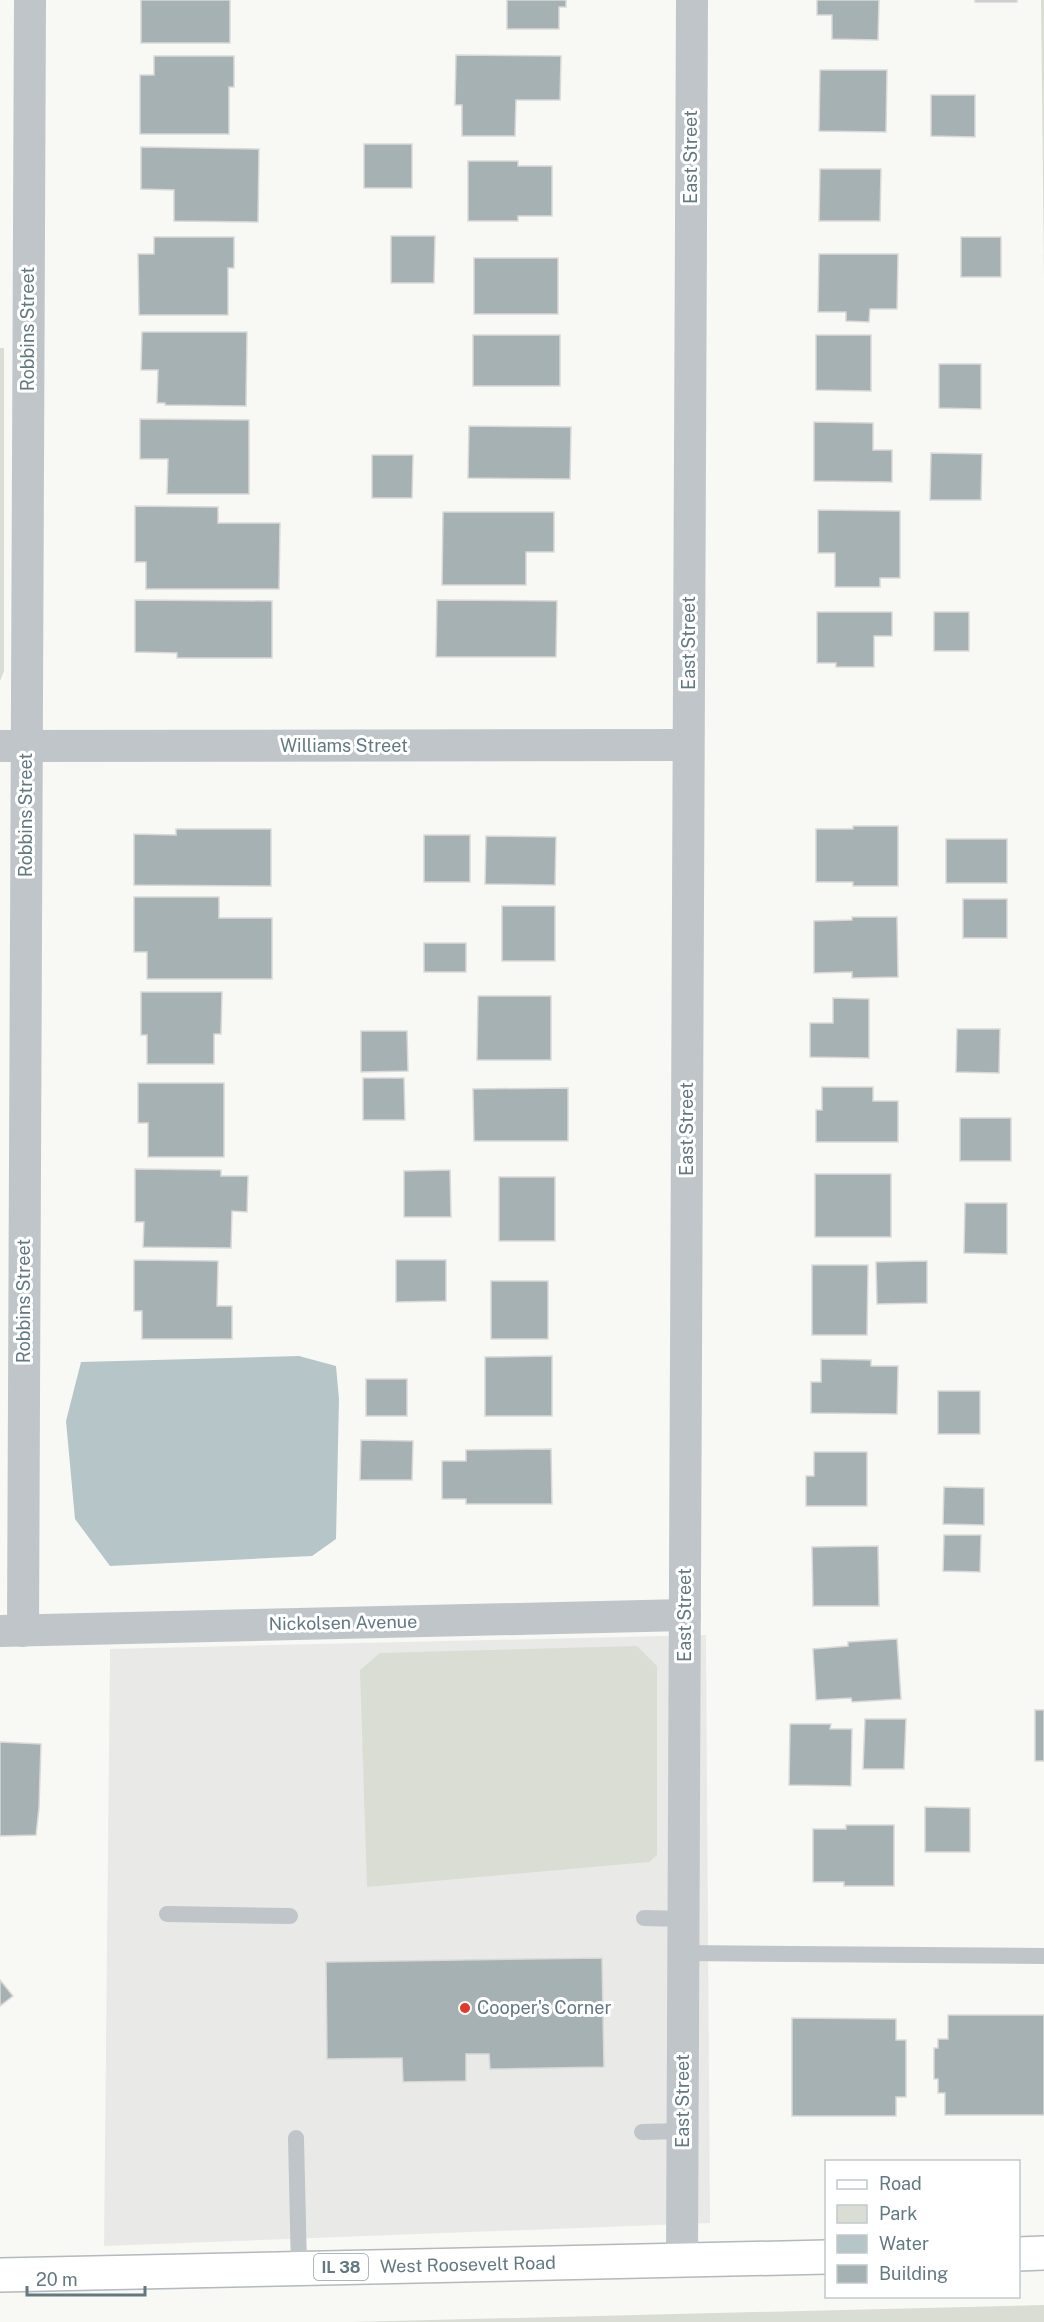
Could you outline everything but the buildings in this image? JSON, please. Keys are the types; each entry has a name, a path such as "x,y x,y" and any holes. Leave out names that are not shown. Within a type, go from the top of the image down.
{"main road":[{"path":"1020,2254 1044,2253"},
{"name":"West Roosevelt Road","path":"0,2275 825,2257"}],"street":[{"name":"Robbins Street","path":"11,1631 13,746 30,0"},
{"name":"East Street","path":"682,2259 692,0"},
{"name":"Williams Street","path":"13,746 688,745"},
{"name":"Nickolsen Avenue","path":"11,1631 685,1615"}],"lane":[{"path":"167,1914 290,1916"},
{"path":"644,1918 684,1919"},
{"path":"684,1953 1044,1956"},
{"path":"642,2132 683,2132"},
{"path":"296,2138 299,2268"}],"shaded area":[{"path":"706,1635 710,2223 104,2246 110,1649"}],"green space":[{"path":"1041,0 1044,0 1044,276"},
{"path":"0,348 4,348 4,671 0,681"},
{"path":"637,1646 657,1666 657,1855 649,1862 367,1887 360,1670 380,1653"},
{"path":"1044,2305 1044,2322 351,2322"}],"water":[{"path":"299,1356 336,1366 339,1399 336,1539 312,1556 110,1566 75,1519 66,1421 81,1362"}],"place":[{"name":"Cooper's Corner","path":"465,2008"}]}
